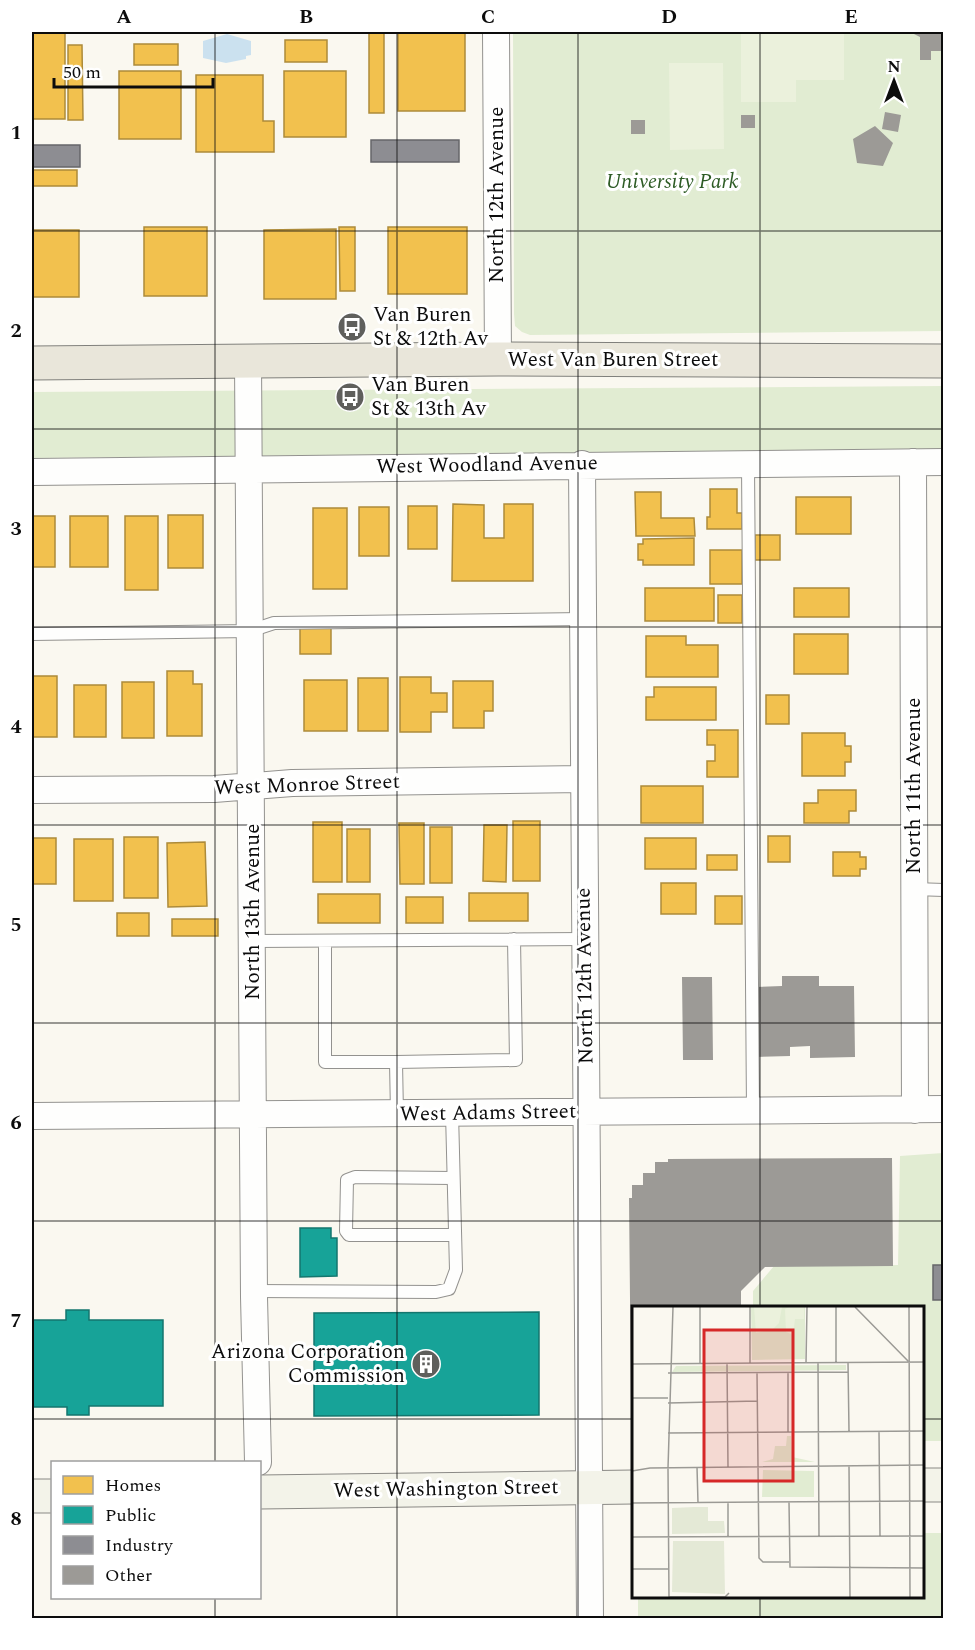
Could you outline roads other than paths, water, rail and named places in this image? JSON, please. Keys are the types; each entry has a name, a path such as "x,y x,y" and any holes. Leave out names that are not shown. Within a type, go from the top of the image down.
{"main road":[{"name":"West Van Buren Street","path":"32,363 498,359 944,361"},
{"path":"924,1485 944,1485"},
{"name":"West Washington Street","path":"261,1492 632,1487"},
{"path":"32,1496 51,1496"}],"street":[{"name":"North 12th Avenue","path":"496,32 498,359"},
{"name":"North 13th Avenue","path":"248,361 254,1291 258,1461"},
{"name":"North 11th Avenue","path":"913,462 915,1110"},
{"name":"West Woodland Avenue","path":"32,472 582,464 748,465 944,462"},
{"name":"North 12th Avenue","path":"582,464 590,1618"},
{"name":"West Monroe Street","path":"32,790 252,786 292,783 583,779"},
{"name":"West Adams Street","path":"32,1116 944,1109"}],"lane":[{"path":"748,465 753,1111"},
{"path":"32,634 250,631 274,623 583,619"},
{"path":"914,889 944,890"},
{"path":"325,940 325,1062 396,1062 516,1060 514,939"},
{"path":"253,941 584,939"},
{"path":"396,1062 397,1114"},
{"path":"254,1291 436,1292 450,1289 456,1270 452,1113"},
{"path":"453,1178 356,1177 347,1180 346,1231 349,1235 455,1236"}],"water":[{"path":"227,34 251,41 251,55 246,56 246,59 226,63 203,58 203,41"}],"place":[{"name":"Van Buren St & 12th Av","path":"352,327"},
{"name":"Van Buren St & 13th Av","path":"350,397"},
{"name":"Arizona Corporation Commission","path":"426,1364"}],"park label":[{"name":"University Park","path":"672,182"}]}
